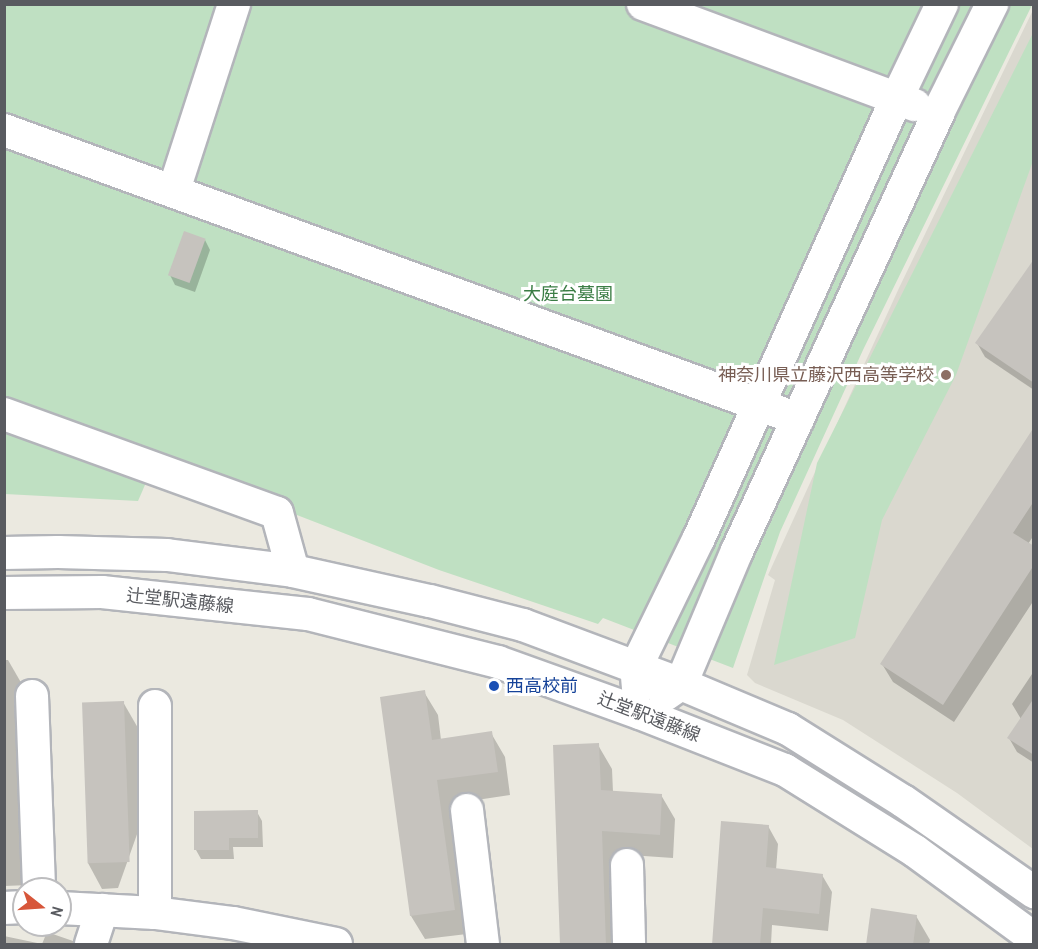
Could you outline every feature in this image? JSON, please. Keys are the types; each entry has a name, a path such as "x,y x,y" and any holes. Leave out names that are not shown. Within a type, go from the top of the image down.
{"street":[{"path":"174,190 234,4"},
{"path":"643,4 938,113"},
{"path":"640,713 636,667 760,405 897,98 942,4"},
{"path":"640,713 681,684 798,419 938,113 992,4"},
{"path":"4,130 798,419"},
{"path":"4,414 277,513 293,571"},
{"path":"4,554 58,552 167,555 293,571 430,601 523,625 681,684 788,729 903,801 1034,892"},
{"name":"辻堂駅遠藤線","path":"4,593 102,592 308,614 498,662 640,713 785,770 915,852 1034,938"},
{"path":"32,696 39,877"},
{"path":"155,706 155,913"},
{"path":"467,810 483,945"},
{"path":"627,865 629,945"},
{"path":"72,909 155,913 230,934 336,945"},
{"path":"92,945 102,910"}],"shaded area":[{"name":"神奈川県立藤沢西高等学校","path":"1033,10 1033,849 957,793 843,720 755,683 747,675 775,580 768,575 899,288"}],"green space":[{"name":"大庭台墓園","path":"4,5 1032,5 863,350 780,532 733,668 603,618 598,624 439,570 5,402"},
{"path":"1033,33 1033,161 956,375 882,520 855,638 774,665 817,463"},
{"path":"4,427 148,478 138,501 5,494"}],"building":[{"path":"184,231 206,239 190,283 168,275"},
{"path":"1034,259 1034,383 975,343"},
{"path":"1034,427 1034,501 1013,533 1034,546 1034,565 943,705 880,664"},
{"path":"425,690 432,740 492,731 498,772 437,780 455,910 410,916 380,697"},
{"path":"1034,698 1034,755 1007,738"},
{"path":"124,701 130,862 88,863 82,702"},
{"path":"599,743 601,790 662,794 660,835 602,831 606,945 560,945 553,745"},
{"path":"258,810 258,838 229,838 229,850 194,850 194,811"},
{"path":"721,821 769,825 766,867 823,874 819,914 763,908 760,945 712,945"},
{"path":"871,908 917,915 913,945 866,945"}],"place":[{"name":"神奈川県立藤沢西高等学校","path":"946,375"},
{"name":"西高校前","path":"494,686"}]}
